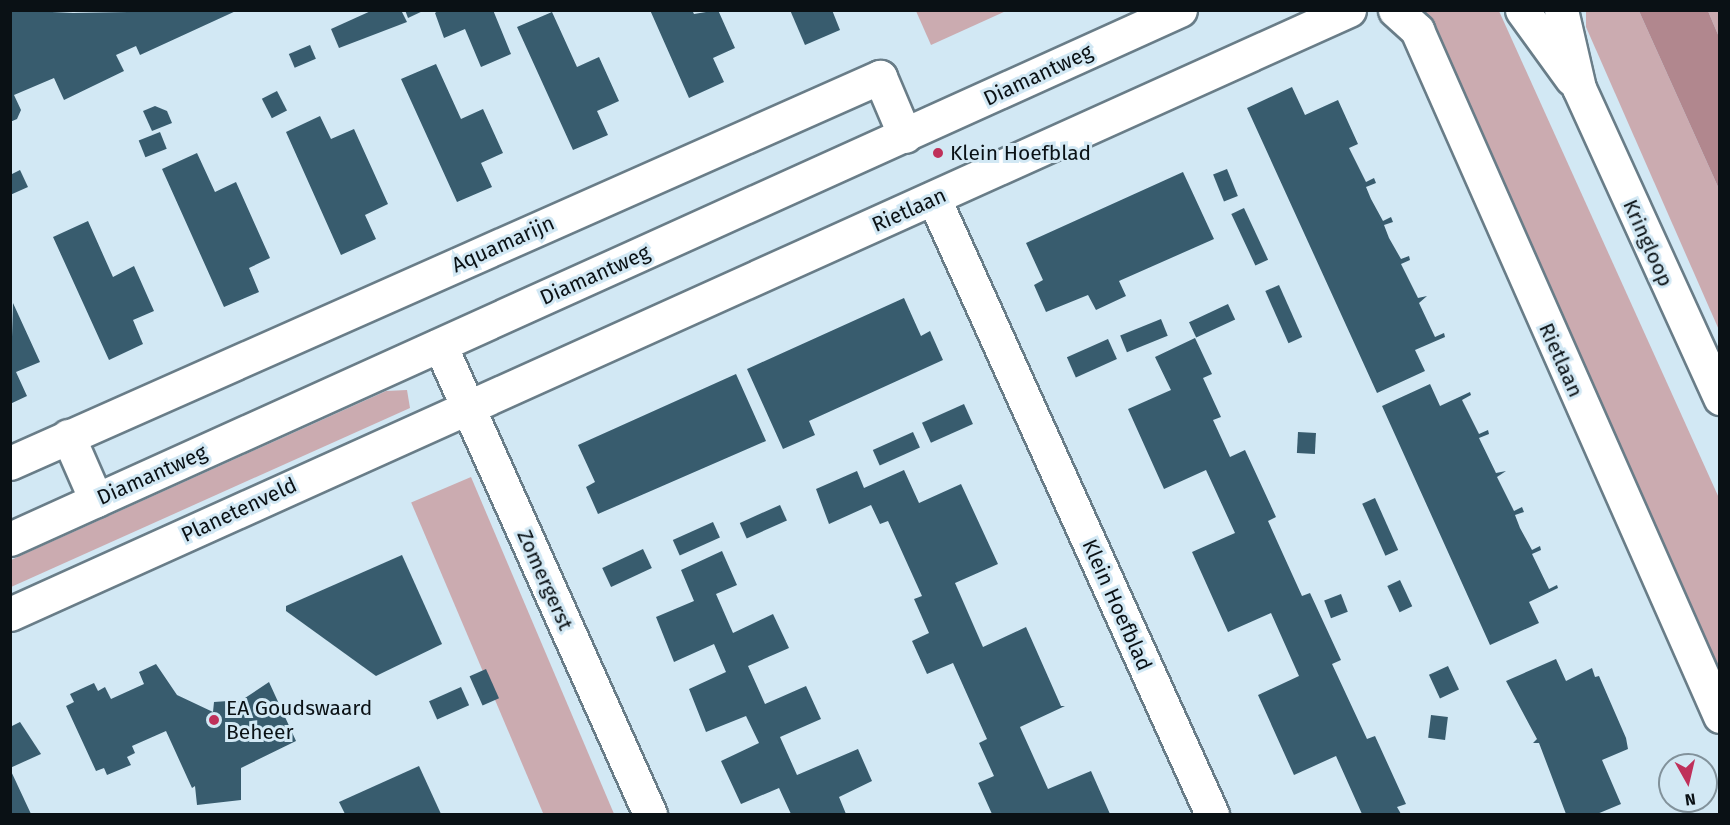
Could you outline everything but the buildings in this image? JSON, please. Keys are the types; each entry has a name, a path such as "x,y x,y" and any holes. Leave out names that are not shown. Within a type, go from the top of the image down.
{"street":[{"name":"Diamantweg","path":"10,539 1180,10"},
{"name":"Rietlaan","path":"467,406 934,199 1349,10"},
{"name":"Rietlaan","path":"1395,10 1417,30 1719,716"},
{"name":"Kringloop","path":"1522,10 1579,88"},
{"name":"Kringloop","path":"1561,10 1579,88 1719,398"},
{"name":"Aquamarijn","path":"10,463 880,77 905,136"},
{"name":"Klein Hoefblad","path":"934,199 1212,814"},
{"name":"Zomergerst","path":"440,345 650,814"},
{"name":"Planetenveld","path":"10,614 467,406"},
{"path":"68,436 96,500"}],"shaded area":[{"path":"916,11 1006,11 931,45"},
{"path":"1419,11 1499,11 1719,498 1719,681"},
{"path":"1586,11 1639,11 1719,189 1719,330 1586,27"},
{"path":"1639,11 1708,11 1719,37 1719,189"},
{"path":"1708,11 1719,11 1719,37"},
{"path":"407,390 410,408 11,587 11,560 386,391"},
{"path":"471,477 614,814 543,814 411,502"}],"place":[{"name":"Klein Hoefblad","path":"938,153"},
{"name":"EA Goudswaard Beheer","path":"214,720"}]}
